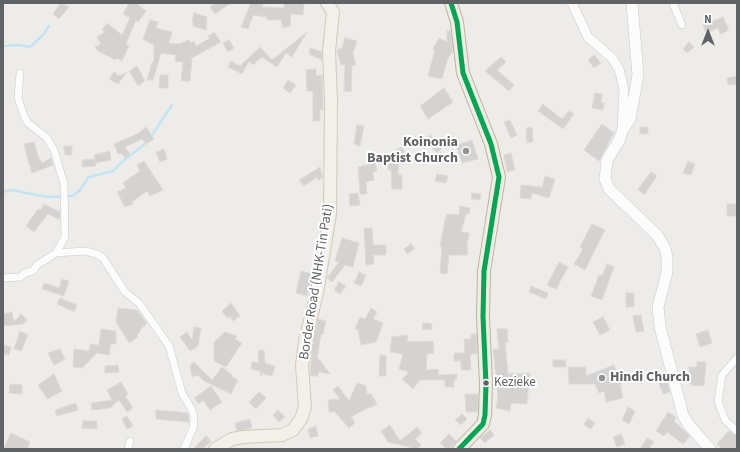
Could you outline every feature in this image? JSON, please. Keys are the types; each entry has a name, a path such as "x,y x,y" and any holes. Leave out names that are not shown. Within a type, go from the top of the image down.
{"highway":[{"path":"450,3 457,22 463,73 491,144 499,177 484,271 483,316 486,384 485,415 483,424 459,449"}],"main road":[{"name":"Border Road (NHK-Tin Pati)","path":"215,449 232,439 282,435 293,430 301,419 305,407 302,365 305,341 318,293 330,214 331,100 329,51 333,12 328,3"},
{"path":"632,3 638,75 630,119 607,160 605,179 609,189 657,235 665,248 667,272 658,308 660,327 683,415 688,424 710,449"}],"street":[{"path":"572,3 588,37 612,58 619,69 624,89 622,131"},
{"path":"673,3 682,25"},
{"path":"20,73 18,98 24,116 28,123 47,138 59,163 64,192 65,237 56,253"},
{"path":"3,278 20,277 33,272 37,265 56,253 85,251 97,254 103,258 125,292 139,304 169,346 182,393 192,410 194,418 193,428 184,449"},
{"path":"737,358 722,375 718,401 725,420 737,431"},
{"path":"128,449 130,441"}],"building":[{"path":"61,3 69,7 59,19 53,14"},
{"path":"129,3 136,3 146,11 138,22 136,20 126,44 129,46 122,61 117,58 116,60 98,51 95,47 101,44 97,37 105,32 102,30 107,23 122,35 130,18 123,14"},
{"path":"215,3 231,3 215,14 210,7"},
{"path":"251,3 263,4 262,7 284,8 284,3 304,3 303,15 291,14 290,26 283,28 281,20 267,20 267,17 253,15 248,29 241,27"},
{"path":"194,13 207,17 206,30 193,26 192,21"},
{"path":"723,17 729,30 720,34 718,28 706,33 703,25"},
{"path":"150,20 158,22 156,28 172,32 169,43 179,44 189,40 191,43 194,41 196,46 210,38 208,36 214,32 221,42 192,58 190,81 181,81 183,62 175,61 176,55 161,53 153,80 147,80 152,62 154,63 154,45 143,39"},
{"path":"447,31 451,31 453,51 448,58 442,79 428,76 435,50 433,49 439,38 447,42"},
{"path":"307,32 292,57 286,53 277,67 262,57 253,65 249,61 242,74 228,67 231,61 240,66 260,47 272,60"},
{"path":"345,38 357,41 353,53 356,65 352,66 351,92 344,91 345,64 341,65 337,52 337,50 342,48"},
{"path":"229,40 234,48 228,52 223,43"},
{"path":"689,42 694,47 687,53 683,49"},
{"path":"310,48 322,52 322,60 309,54"},
{"path":"594,55 601,63 594,68 588,60"},
{"path":"501,57 506,62 497,70 514,85 509,91 485,71"},
{"path":"137,66 145,81 138,86 129,71"},
{"path":"316,69 316,76 322,75 323,110 320,110 320,121 313,121 313,91 307,91 306,70"},
{"path":"114,72 119,76 127,72 118,84 109,79"},
{"path":"160,75 168,75 168,88 159,88"},
{"path":"737,76 737,84 728,85 727,78"},
{"path":"288,80 296,85 290,93 283,88"},
{"path":"444,88 453,102 428,119 420,106"},
{"path":"595,93 602,94 601,103 604,103 603,110 592,108"},
{"path":"543,104 562,119 569,111 574,114 563,129 538,111"},
{"path":"510,120 517,135 511,138 504,122"},
{"path":"602,124 614,133 599,161 584,150"},
{"path":"357,125 364,126 360,146 354,144"},
{"path":"146,127 154,139 146,144 142,139 125,147 130,154 125,158 121,153 118,154 114,144 139,133"},
{"path":"532,127 533,142 527,143 526,128"},
{"path":"640,127 648,127 648,134 640,134"},
{"path":"430,135 443,147 437,153 424,140"},
{"path":"472,140 478,159 462,163 456,145"},
{"path":"34,142 39,159 42,163 51,158 53,165 32,173 30,169 34,168 30,167 24,144"},
{"path":"64,146 72,146 72,155 65,155"},
{"path":"402,147 406,155 399,158 395,150"},
{"path":"164,149 167,159 160,162 156,152"},
{"path":"110,151 111,160 96,163 94,155"},
{"path":"511,153 515,170 507,172 504,155"},
{"path":"95,159 96,166 83,167 82,160"},
{"path":"144,161 163,190 150,196 147,191 132,202 133,204 125,207 117,192 126,188 123,183 140,171 137,165"},
{"path":"688,161 695,164 691,175 683,173"},
{"path":"388,162 399,162 398,175 402,175 402,189 392,189 391,170 388,170"},
{"path":"375,163 377,171 373,172 374,180 366,182 367,194 360,194 358,167"},
{"path":"320,167 323,177 318,180 317,177 304,186 299,180"},
{"path":"651,172 657,176 644,195 638,189"},
{"path":"437,174 448,176 446,183 435,181"},
{"path":"545,176 555,179 549,198 532,193 531,199 520,198 521,185 542,187"},
{"path":"358,193 360,205 350,206 349,194"},
{"path":"472,193 481,194 480,200 471,199"},
{"path":"44,204 60,212 60,217 58,219 48,214 34,232 26,226 38,209 41,210"},
{"path":"727,204 737,204 737,216 727,216"},
{"path":"460,206 470,208 469,214 466,214 461,232 469,233 467,245 468,255 449,255 447,274 440,273 442,247 440,247 445,220 447,214 459,215"},
{"path":"592,224 605,230 585,270 574,264 583,249 580,247"},
{"path":"364,228 372,228 373,245 386,245 386,255 373,255 374,264 366,265"},
{"path":"342,238 359,243 353,267 345,265 332,282 327,278 339,262 335,261"},
{"path":"411,244 415,249 407,254 404,249"},
{"path":"559,262 568,267 556,289 547,285"},
{"path":"607,264 614,267 602,300 591,296 599,275 602,276"},
{"path":"301,271 313,274 307,296 296,293"},
{"path":"359,272 366,275 361,286 354,283"},
{"path":"62,279 69,281 64,296 42,289 44,283 59,288"},
{"path":"339,282 346,286 340,294 334,290"},
{"path":"531,286 548,293 546,299 529,292"},
{"path":"626,293 634,293 634,307 626,307"},
{"path":"60,298 77,305 74,312 57,304"},
{"path":"231,303 240,316 233,321 230,316 227,318 222,311"},
{"path":"118,308 137,310 147,323 141,329 137,336 138,337 129,343 116,322"},
{"path":"371,308 377,312 373,319 383,323 376,342 361,345 358,330 355,329 360,317 365,319"},
{"path":"12,312 14,322 21,314 27,320 23,324 3,326 3,314"},
{"path":"641,315 644,331 636,332 633,316"},
{"path":"603,317 610,330 600,335 593,322"},
{"path":"318,319 326,321 323,334 321,334 317,359 319,359 330,374 319,372 318,376 310,376 312,342"},
{"path":"423,323 432,324 431,330 422,329"},
{"path":"194,327 201,328 198,346 190,351 180,337 187,332 192,340"},
{"path":"101,329 116,331 116,344 111,344 109,355 97,353 82,368 73,367 74,349 89,351 90,344 99,345"},
{"path":"497,329 507,329 508,342 505,343 508,374 530,373 527,404 511,403 510,411 496,408 498,397 493,349 499,349"},
{"path":"708,330 712,343 700,347 696,334"},
{"path":"20,331 28,335 21,351 14,349"},
{"path":"225,332 237,336 235,339 242,343 226,367 214,361 214,342"},
{"path":"471,334 476,334 477,354 470,354 471,370 461,370 461,361 454,361 454,353 465,353 464,339 471,339"},
{"path":"401,335 408,336 407,342 433,341 434,353 427,354 426,370 438,369 439,375 457,374 457,379 454,380 454,387 445,387 445,380 420,380 413,389 402,379 409,372 399,369 403,354 390,352 392,336 400,337"},
{"path":"3,345 11,347 9,355 3,354"},
{"path":"60,349 65,359 54,365 48,353"},
{"path":"264,350 265,363 275,366 272,376 264,374 263,372 261,376 260,371 251,369 252,362 259,363 258,351"},
{"path":"380,355 386,356 386,376 379,376"},
{"path":"553,360 565,360 566,367 553,367"},
{"path":"194,362 212,380 222,367 232,375 231,376 238,380 231,394 204,381 198,375 192,377 190,366"},
{"path":"697,362 706,362 704,386 691,385 689,367 697,367"},
{"path":"118,365 119,372 105,373 105,366"},
{"path":"614,365 622,384 620,385 623,398 606,402 604,391 599,393 595,384 569,384 568,367 586,367 586,376"},
{"path":"665,373 670,392 663,394 656,376"},
{"path":"54,374 62,391 47,399 38,385"},
{"path":"121,382 128,394 125,396 133,408 127,412 119,400 110,408 92,410 91,403 112,400 107,390"},
{"path":"357,383 366,386 367,394 371,394 377,404 351,417 355,423 349,428 335,412 329,412 328,400 340,399 333,390 338,386 349,401"},
{"path":"10,384 22,385 22,394 9,393"},
{"path":"211,386 222,402 210,410 203,400 199,404 194,398"},
{"path":"259,392 266,398 256,409 249,402"},
{"path":"465,394 478,394 478,412 466,412"},
{"path":"76,403 78,410 57,416 55,410"},
{"path":"628,407 635,411 629,424 622,420"},
{"path":"156,410 188,413 189,422 156,419"},
{"path":"278,410 285,417 279,422 273,415"},
{"path":"668,412 676,417 674,421 690,436 683,444 667,432 664,436 656,431"},
{"path":"462,414 467,419 461,425 455,420"},
{"path":"127,416 133,426 127,429 122,419"},
{"path":"588,418 595,423 591,429 584,425"},
{"path":"250,419 252,428 237,431 235,423"},
{"path":"83,421 97,421 97,429 82,428"},
{"path":"390,425 400,441 417,427 422,433 415,439 421,445 417,449 407,449 410,447 388,442 381,431"},
{"path":"316,426 318,436 310,438 308,429"},
{"path":"490,430 494,435 485,443 480,438"},
{"path":"729,431 737,436 737,445 734,449 722,449 717,444"},
{"path":"11,433 30,442 27,449 3,449"},
{"path":"449,434 456,441 449,449 447,449 440,443"},
{"path":"621,434 625,444 617,447 613,437"},
{"path":"206,436 211,441 203,449 193,449"},
{"path":"647,438 654,442 649,449 640,449"}],"waterway":[{"path":"3,46 19,45 30,47 43,35 49,26"},
{"path":"150,138 172,105"},
{"path":"3,192 11,190 48,197 72,196 79,191 89,177 113,171 147,142"}],"transit line":[{"path":"451,3 457,22 463,73 491,144 499,177 484,271 483,317 486,384 485,415 483,424 459,449"}],"place":[{"name":"Koinonia Baptist Church","path":"466,151"},
{"name":"Hindi Church","path":"602,378"},
{"name":"Kezieke","path":"486,383"}]}
